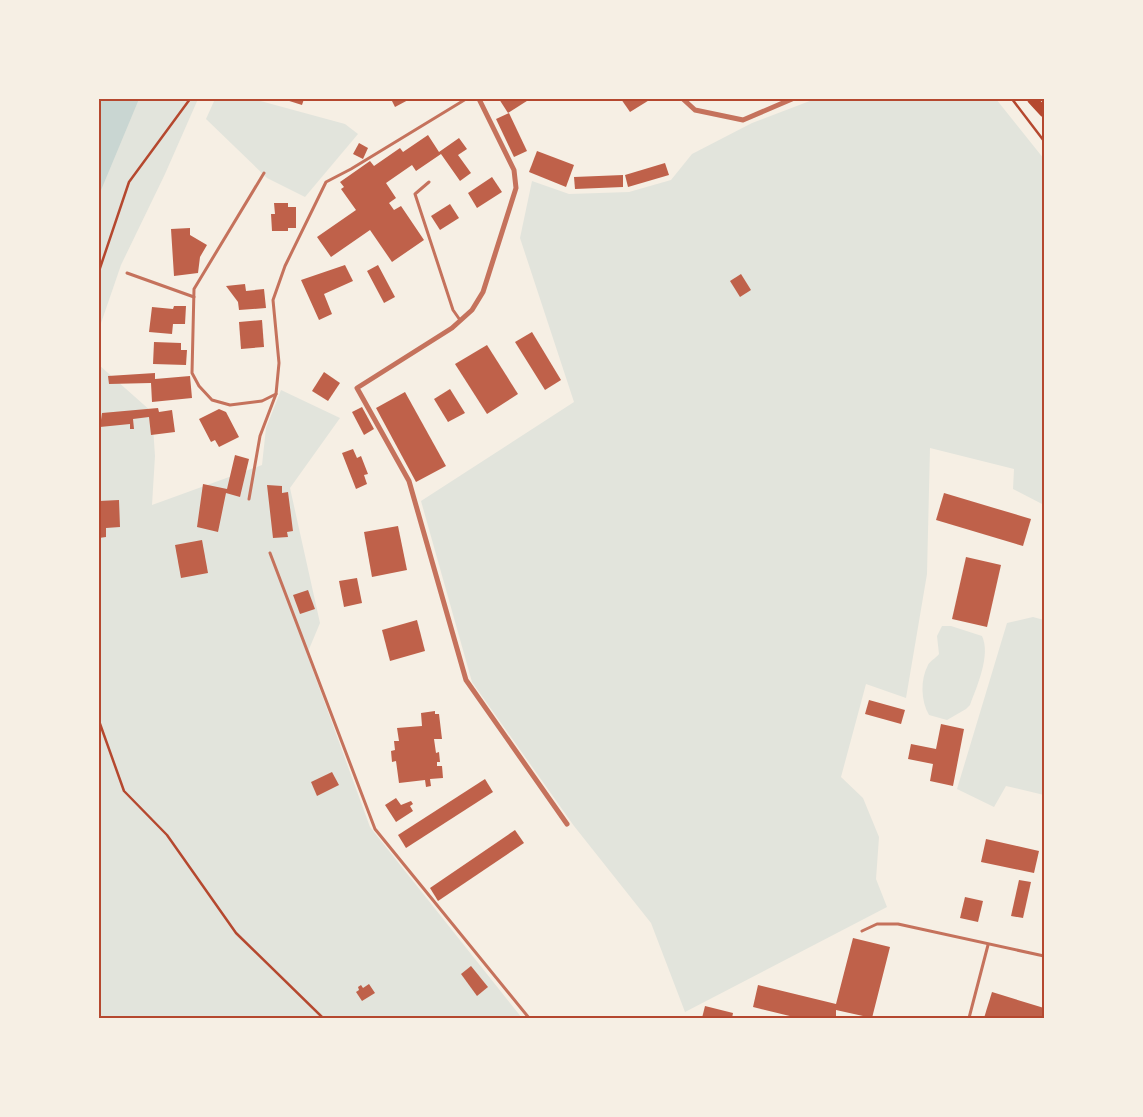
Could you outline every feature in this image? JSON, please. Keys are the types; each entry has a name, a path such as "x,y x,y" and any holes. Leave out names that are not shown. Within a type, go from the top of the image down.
{"main road":[{"path":"1032,99 1044,112"}],"street":[{"path":"479,99 514,170 516,188 482,292 472,310 460,320 357,388 409,481 466,680 567,824"},
{"path":"683,99 695,110 743,120 792,99"}],"lane":[{"path":"249,499 260,436 276,394 279,363 273,300 285,266 326,182 464,99"},
{"path":"264,173 194,288 192,373 199,386 212,400 230,405 262,401 276,394"},
{"path":"429,182 415,194 453,310 460,320"},
{"path":"127,273 194,297"},
{"path":"270,553 375,829 529,1018"},
{"path":"862,930 877,924 892,924 1044,956"},
{"path":"969,1018 988,945"}],"path":[{"path":"99,271 129,182 190,99"},
{"path":"1012,99 1044,141"},
{"path":"99,721 124,792 167,835 236,934 323,1018"}],"shaded area":[{"path":"99,99 198,99 165,174 121,265 99,329"},
{"path":"99,99 139,99 99,195"},
{"path":"215,99 253,99 345,124 358,134 305,197 267,178 206,119"},
{"path":"815,99 996,99 1044,159 1044,505 1013,489 1014,469 930,448 927,574 906,698 866,684 841,777 863,798 879,837 876,879 887,907 685,1012 651,923 574,826 472,682 421,501 574,402 520,238 532,181 569,194 629,192 671,180 692,154 752,123"},
{"path":"99,365 152,412 155,456 152,505 262,465 266,428 281,390 340,418 290,488 320,623 307,654 370,827 522,1018 99,1018"},
{"path":"1033,617 1044,620 1044,795 1006,786 994,807 957,789 1007,623"},
{"path":"942,626 951,626 982,636 985,652 982,670 970,705 947,720 929,715 924,703 922,690 925,671 930,662 939,654 937,636"}],"building":[{"path":"283,99 304,99 302,105"},
{"path":"391,99 410,99 395,107"},
{"path":"499,99 530,99 508,113"},
{"path":"621,99 651,99 630,112"},
{"path":"509,113 527,151 514,157 496,119"},
{"path":"428,135 439,152 459,138 467,149 458,155 471,173 460,181 441,154 416,171 412,165 386,183 396,198 389,203 394,210 401,206 424,240 392,262 370,230 331,257 317,237 356,210 341,189 344,187 340,182 370,161 374,166 400,148 403,152"},
{"path":"359,143 368,148 363,159 353,154"},
{"path":"537,151 574,165 566,187 529,172"},
{"path":"665,163 669,175 628,187 625,175"},
{"path":"623,175 623,187 575,189 574,177"},
{"path":"492,177 502,192 477,208 468,193"},
{"path":"274,203 288,203 288,207 296,207 296,228 288,228 288,231 272,231 271,214 275,214"},
{"path":"450,204 459,218 440,230 431,216"},
{"path":"190,228 190,235 207,245 200,257 198,273 174,276 171,229"},
{"path":"345,265 353,281 324,294 332,314 319,320 301,280"},
{"path":"378,265 395,297 384,303 367,271"},
{"path":"741,274 751,290 740,297 730,281"},
{"path":"245,284 246,291 264,289 266,308 239,310 238,302 226,286"},
{"path":"174,306 186,306 185,324 173,324 172,334 149,332 152,307 173,309"},
{"path":"262,320 264,347 241,349 239,322"},
{"path":"532,332 561,380 545,390 515,342"},
{"path":"154,342 181,343 181,350 187,350 186,365 153,364"},
{"path":"487,345 518,394 487,414 455,364"},
{"path":"324,372 340,383 328,401 312,391"},
{"path":"155,373 155,379 190,376 192,398 152,402 151,383 109,384 108,376"},
{"path":"450,389 465,413 448,422 434,399"},
{"path":"405,392 446,466 416,482 376,408"},
{"path":"362,407 374,429 364,435 352,412"},
{"path":"158,408 159,412 172,410 175,432 151,435 149,417 133,419 134,429 130,429 130,424 100,427 102,413"},
{"path":"219,409 226,412 239,437 219,447 215,440 211,442 199,419"},
{"path":"353,449 357,458 361,456 368,474 364,475 367,484 356,489 342,453"},
{"path":"235,455 249,459 240,497 226,493 218,532 197,527 203,484 227,489"},
{"path":"267,485 282,486 282,493 288,492 293,531 287,532 288,537 273,538"},
{"path":"944,493 1031,519 1023,546 936,520"},
{"path":"119,500 120,527 106,528 106,537 99,538 99,501"},
{"path":"398,526 407,570 372,577 364,532"},
{"path":"202,540 208,573 181,578 175,545"},
{"path":"966,557 1001,565 987,627 952,619"},
{"path":"357,578 362,603 344,607 339,581"},
{"path":"308,590 315,609 300,614 293,595"},
{"path":"417,620 425,651 390,661 382,630"},
{"path":"869,700 905,710 901,724 865,714"},
{"path":"435,711 435,714 439,714 442,739 434,739 436,753 439,752 440,762 437,762 437,766 442,766 443,778 430,779 431,786 426,787 425,780 399,783 396,761 392,762 391,751 395,750 394,741 399,741 397,728 422,726 421,713"},
{"path":"941,724 964,729 953,786 930,781 933,764 908,759 911,744 936,749"},
{"path":"332,772 339,785 317,796 311,782"},
{"path":"485,779 493,792 406,848 398,835"},
{"path":"396,798 401,805 411,801 413,804 410,806 413,811 396,822 385,805"},
{"path":"515,830 524,843 438,901 430,888"},
{"path":"986,839 1039,851 1034,873 981,862"},
{"path":"1019,880 1031,882 1023,918 1011,916"},
{"path":"965,897 983,901 978,922 960,918"},
{"path":"853,938 890,947 872,1018 836,1010 836,1018 798,1018 753,1007 758,985 836,1004"},
{"path":"471,966 488,987 477,996 461,974"},
{"path":"369,984 375,993 362,1001 356,992 359,990 358,987 361,985 363,988"},
{"path":"992,992 1044,1008 1044,1018 984,1018"},
{"path":"705,1006 733,1013 732,1018 702,1018"}]}
